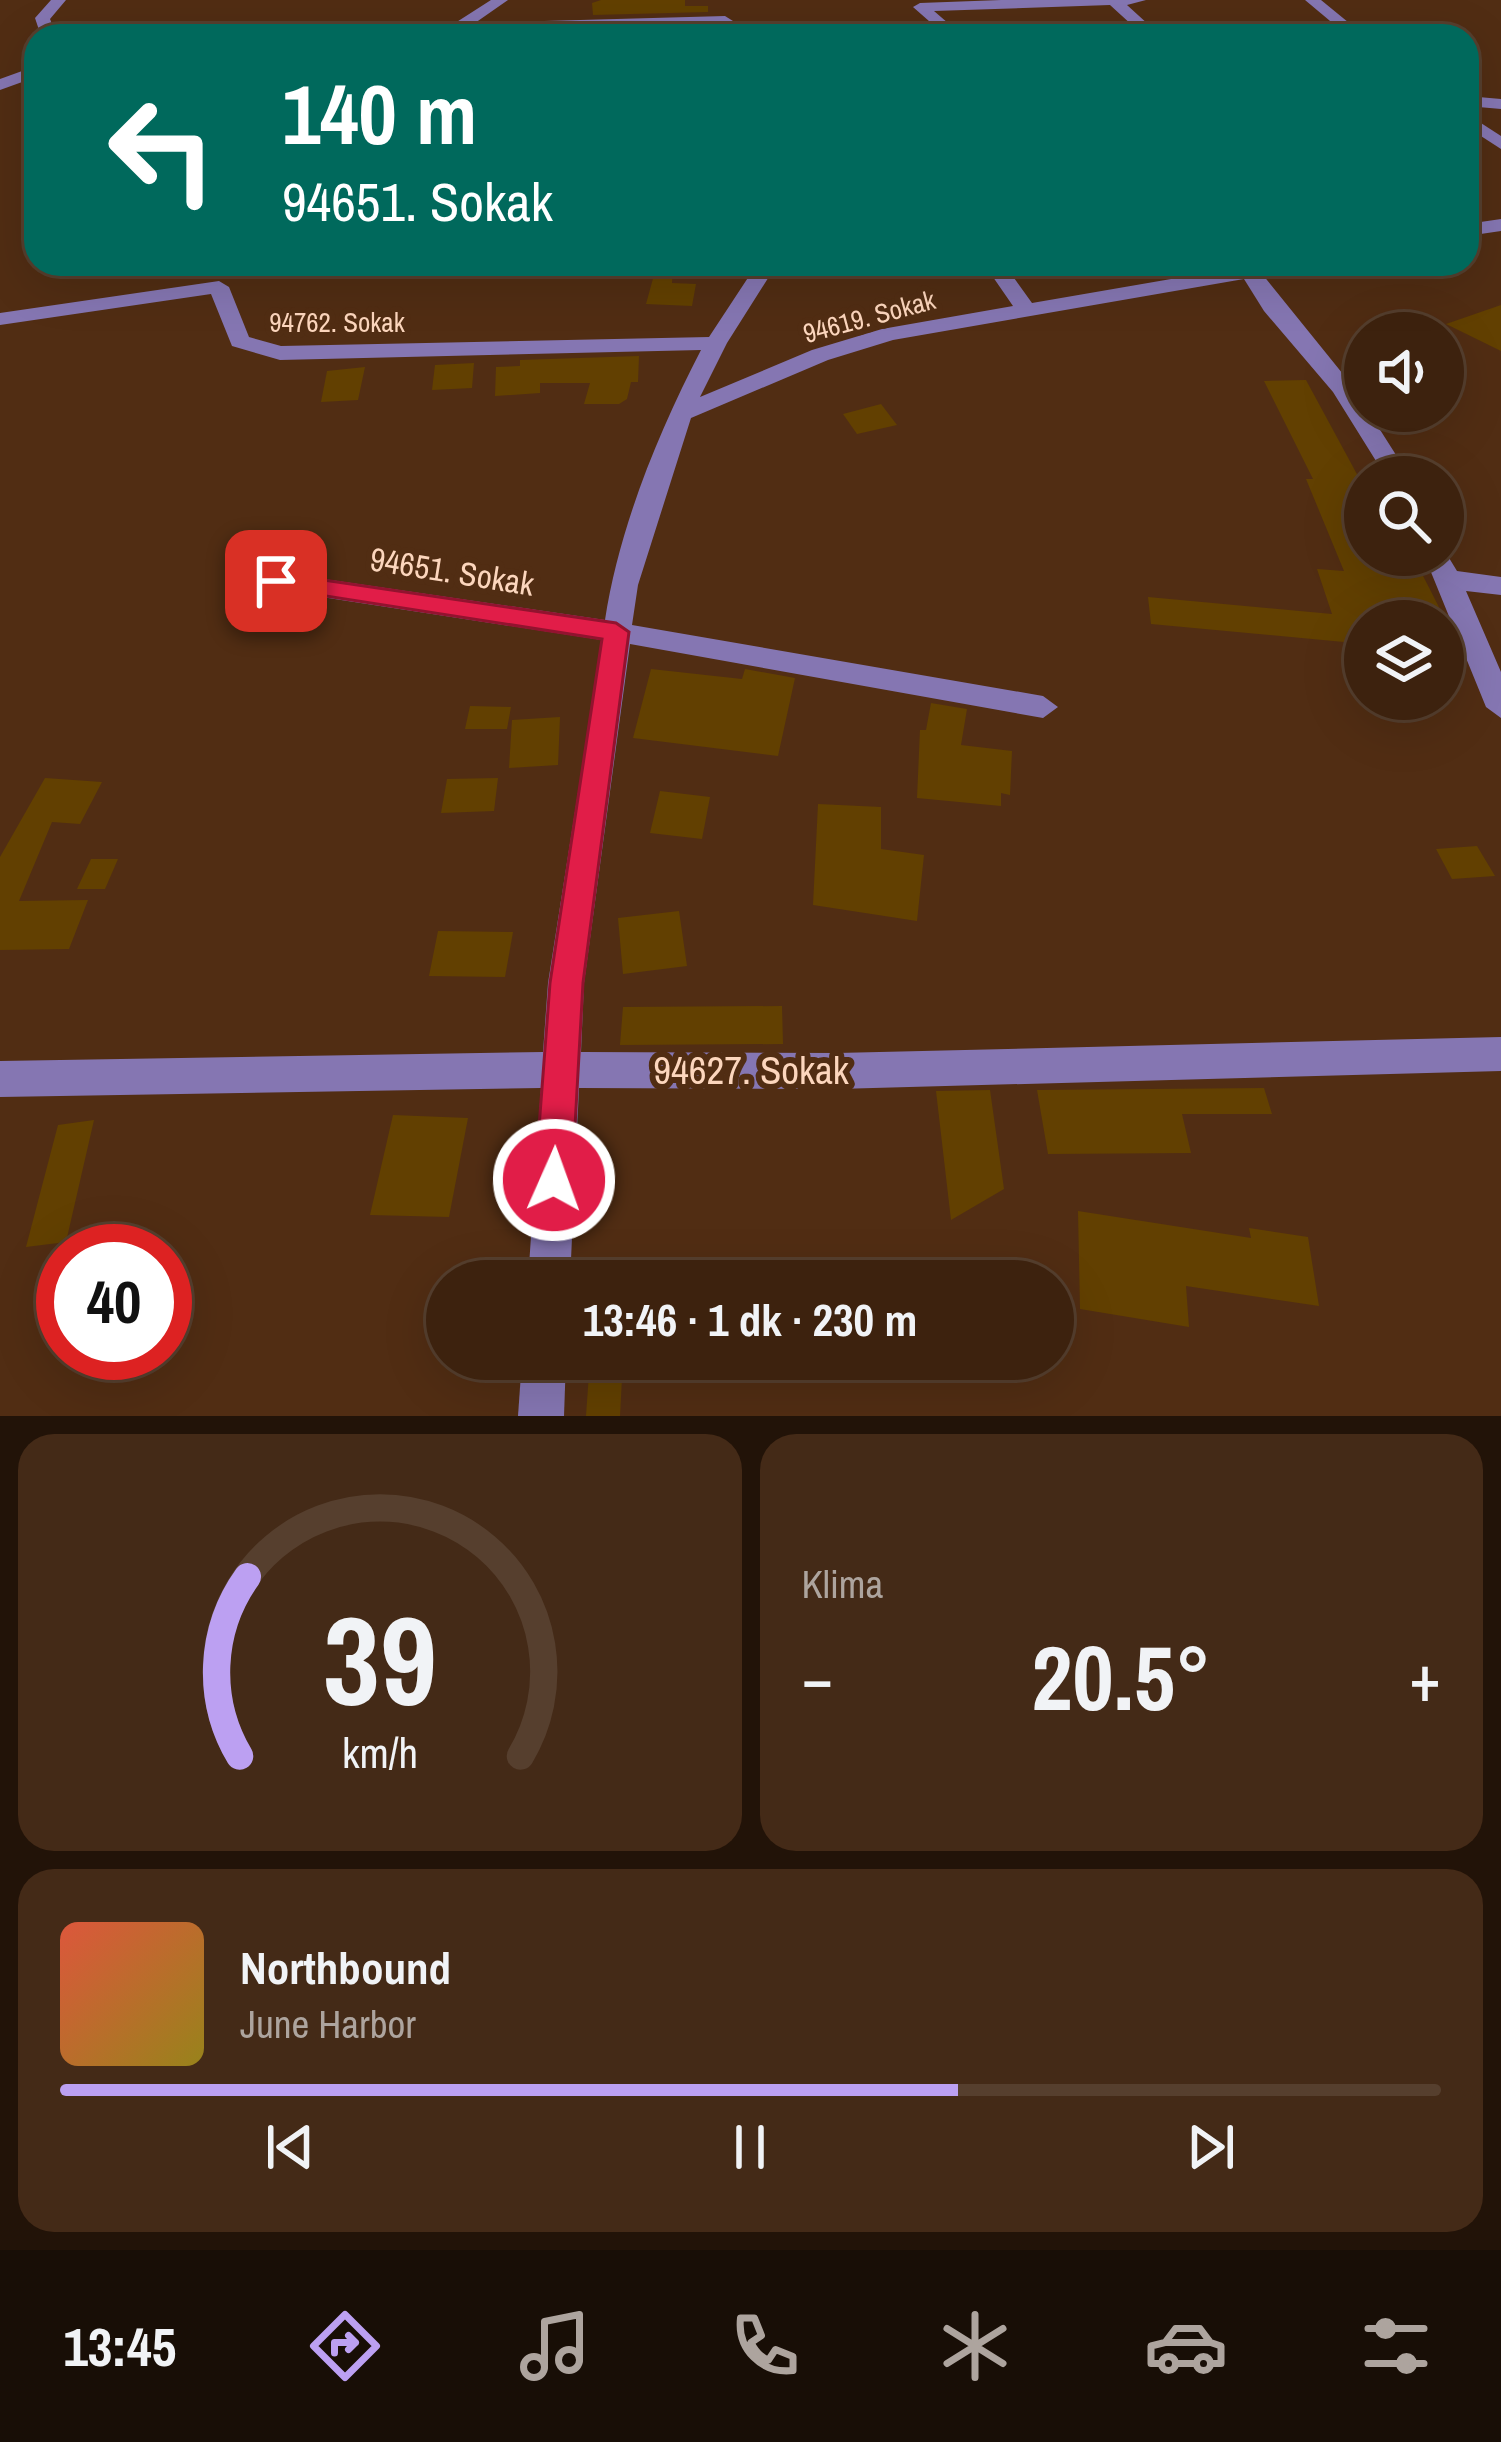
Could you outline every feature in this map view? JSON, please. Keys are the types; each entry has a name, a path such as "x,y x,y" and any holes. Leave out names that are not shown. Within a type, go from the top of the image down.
{"street":[{"path":"44,24 41,18 59,0"},
{"path":"464,24 501,0"},
{"path":"918,10 1139,0"},
{"path":"1312,0 1343,24"},
{"path":"1114,1 1140,24"},
{"path":"0,319 219,287 225,276"},
{"path":"550,1260 557,1070 616,632 634,546 680,414 716,343 759,276"},
{"path":"1003,276 1026,309"},
{"path":"1148,276 1157,288"},
{"name":"94619. Sokak","path":"680,414 854,344 1026,309 1232,276"},
{"path":"1253,276 1282,319 1343,389 1385,456"},
{"name":"94762. Sokak","path":"219,287 240,341 280,353 716,343"},
{"path":"1464,574 1501,586"},
{"path":"1446,576 1501,707"},
{"name":"94651. Sokak","path":"276,581 616,632 1043,706"},
{"name":"94627. Sokak","path":"0,1079 557,1070 837,1071 1501,1054"},
{"path":"541,1416 543,1380"}],"building":[{"path":"685,0 685,6 708,6 708,12 593,15 592,3"},
{"path":"654,276 696,284 692,306 646,304"},
{"path":"1501,305 1501,351 1464,333 1464,318"},
{"path":"639,356 638,382 631,382 627,399 619,404 584,404 590,383 540,383 540,393 495,396 496,367 520,366 520,360"},
{"path":"474,363 472,388 432,390 435,365"},
{"path":"365,367 358,400 321,402 327,371"},
{"path":"1306,380 1347,456 1344,571 1306,479 1313,479 1264,381"},
{"path":"881,404 897,425 857,434 843,414"},
{"path":"1317,569 1344,571 1344,576 1423,576 1435,600 1344,600 1344,642 1151,624 1148,597 1332,614"},
{"path":"651,669 742,679 745,669 795,678 778,756 633,738"},
{"path":"931,703 967,709 961,745 1012,751 1010,795 1001,793 1001,806 917,798 920,730 926,730"},
{"path":"470,706 511,707 507,729 465,729"},
{"path":"560,717 558,765 509,768 512,720"},
{"path":"45,778 102,782 80,824 52,822 19,901 88,900 69,949 0,950 0,857"},
{"path":"498,778 494,811 441,813 447,779"},
{"path":"660,791 710,797 702,839 650,833"},
{"path":"818,804 881,807 881,849 924,855 917,921 813,905"},
{"path":"1477,846 1495,876 1452,879 1436,849"},
{"path":"91,859 118,859 105,889 77,889"},
{"path":"679,911 687,966 623,974 618,918"},
{"path":"438,931 513,932 505,977 429,976"},
{"path":"782,1006 783,1044 620,1045 623,1007"},
{"path":"1264,1088 1272,1114 1182,1114 1191,1153 1048,1154 1037,1090"},
{"path":"990,1090 1004,1189 951,1220 936,1091"},
{"path":"393,1115 468,1118 449,1217 370,1215"},
{"path":"94,1120 70,1224 36,1224 36,1246 26,1247 58,1125"},
{"path":"1078,1211 1251,1238 1249,1228 1308,1237 1319,1306 1186,1286 1189,1327 1080,1309"},
{"path":"589,1380 622,1380 620,1416 586,1416"}],"route":[{"path":"276,581 616,632 566,983 557,1070 554,1180"}]}
